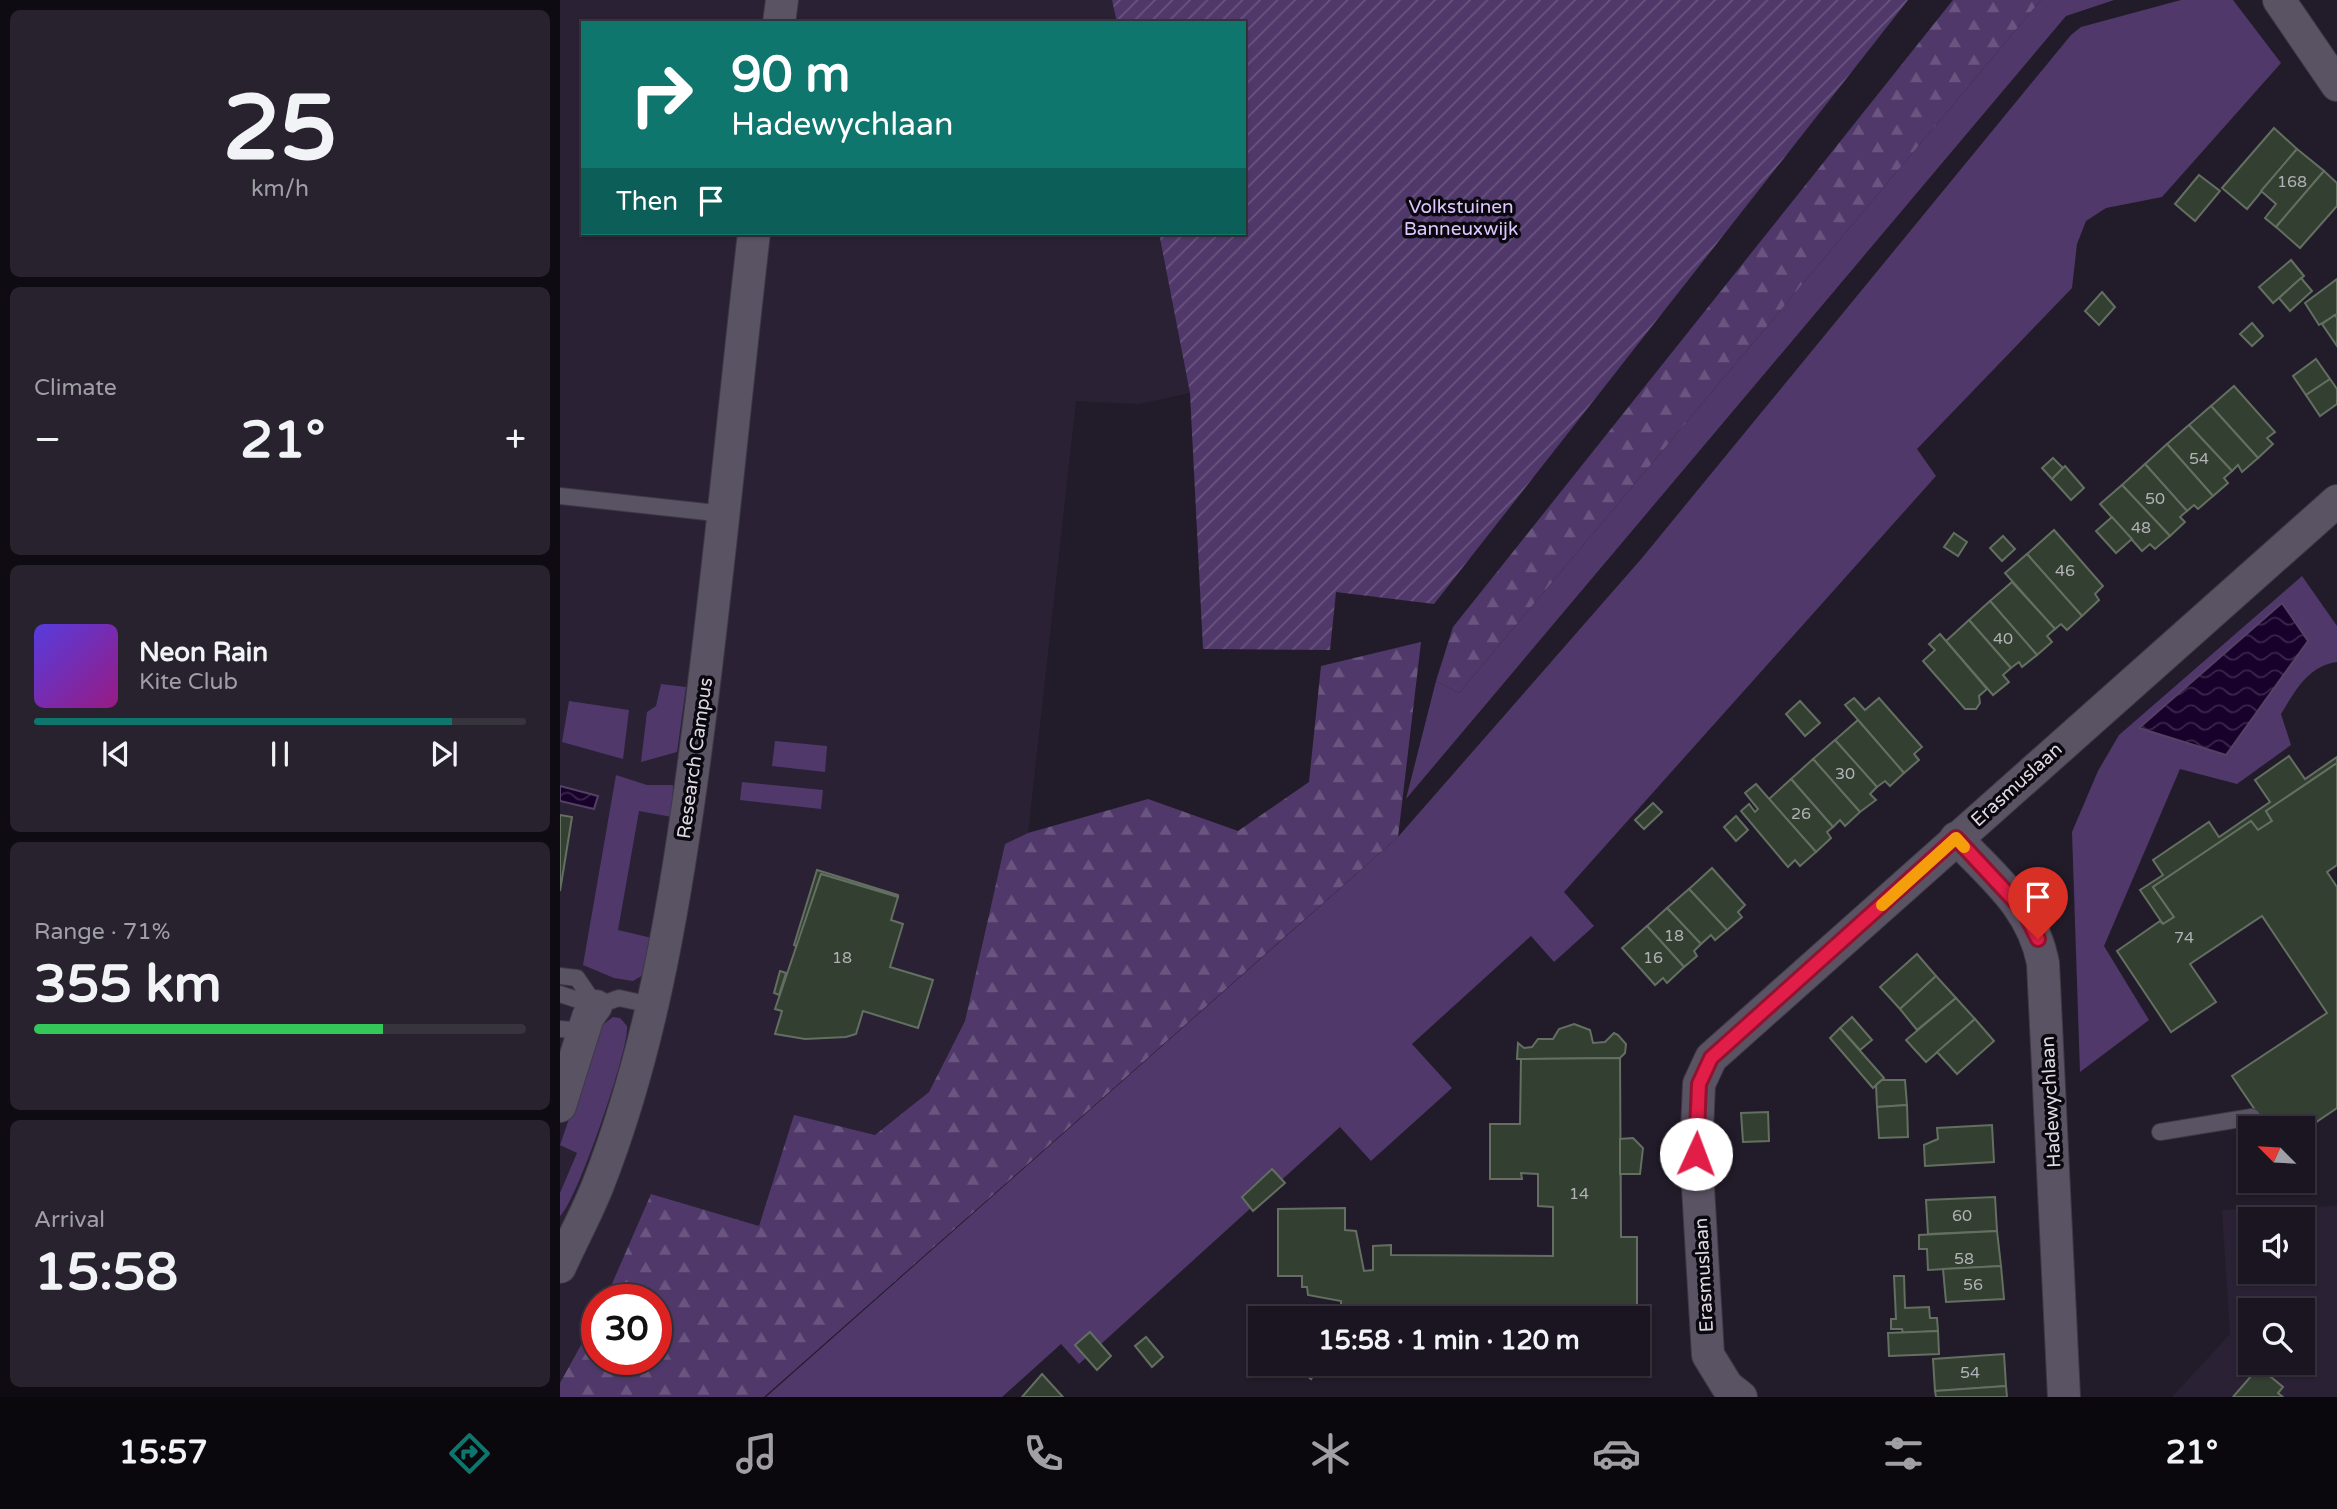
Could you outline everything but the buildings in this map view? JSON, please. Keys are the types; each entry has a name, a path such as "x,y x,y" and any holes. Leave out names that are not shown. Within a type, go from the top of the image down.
{"street":[{"path":"779,21 782,0"},
{"path":"2279,0 2337,85"},
{"name":"Research Campus","path":"563,1253 598,1185 625,1102 651,1005 676,891 725,514 754,235"},
{"name":"Erasmuslaan","path":"1741,1397 1727,1386 1708,1355 1696,1154 1699,1084 1711,1058 1956,838 2335,508"},
{"name":"Hadewychlaan","path":"1956,838 2024,911 2038,939 2043,963 2064,1397"},
{"path":"560,1106 580,1022"}],"lane":[{"path":"560,496 725,514"},
{"path":"568,977 580,1022"},
{"path":"560,994 580,1022"},
{"path":"580,1022 619,998 651,1005"},
{"path":"2160,1132 2238,1119"}],"shaded area":[{"path":"560,0 1112,0 1117,21 581,21 581,235 1159,235 1190,393 1139,404 1076,401 1028,833 1005,844 965,1021 929,1092 875,1135 794,1116 759,1226 651,1194 614,1284 581,1284 581,1345 560,1383"},
{"path":"2337,1206 2337,1397 2172,1397 2230,1334 2222,1210 2238,1209 2238,1284 2315,1284 2315,1207 2308,1207"}],"green space":[{"name":"Volkstuinen Banneuxwijk","path":"1112,0 1908,0 1434,604 1336,592 1330,650 1203,649 1190,393 1159,235 1246,235 1246,21 1117,21"},
{"path":"1953,0 2041,0 1459,693 1436,681 1453,627"},
{"path":"2041,0 2114,0 2066,16 1406,799 1436,681 1459,693"},
{"path":"2181,0 2233,0 2281,63 2162,197 2106,208 2086,221 2077,244 2072,288 1917,449 1936,476 1564,892 1594,926 1554,962 1531,936 1412,1044 1452,1088 1371,1161 1340,1127 1079,1364 1061,1344 1002,1397 766,1397 1398,837 1642,558 2071,35 2081,27"},
{"path":"2302,576 2337,626 2337,662 2327,664 2310,674 2297,688 2281,714 2291,745 2237,784 2180,769 2104,946 2149,1020 2080,1072 2072,832 2098,771 2119,735"},
{"path":"1421,642 1398,837 764,1397 560,1397 560,1383 581,1345 581,1375 672,1375 672,1284 612,1284 651,1194 759,1226 794,1115 875,1135 929,1092 965,1021 1005,844 1028,833 1148,799 1238,831 1309,782 1321,666"},
{"path":"661,684 686,687 677,752 641,762 647,712 656,706"},
{"path":"569,701 629,710 623,759 562,742"},
{"path":"775,741 827,746 825,772 772,766"},
{"path":"616,775 647,785 673,785 672,817 639,811 618,930 652,938 643,975 633,981 614,978 583,965"},
{"path":"742,782 823,790 821,809 740,800"},
{"path":"613,1017 620,1018 627,1026 620,1063 589,1156 568,1205 560,1216 560,1193 577,1153 560,1145 601,1026"}],"water":[{"path":"2282,603 2308,641 2226,755 2139,728"},
{"path":"560,786 598,796 594,809 560,801"}],"slow traffic":[{"path":"1882,905 1956,838 1964,847"}],"route":[{"path":"1696,1154 1699,1084 1711,1058 1956,838 2024,911 2038,939"}]}
